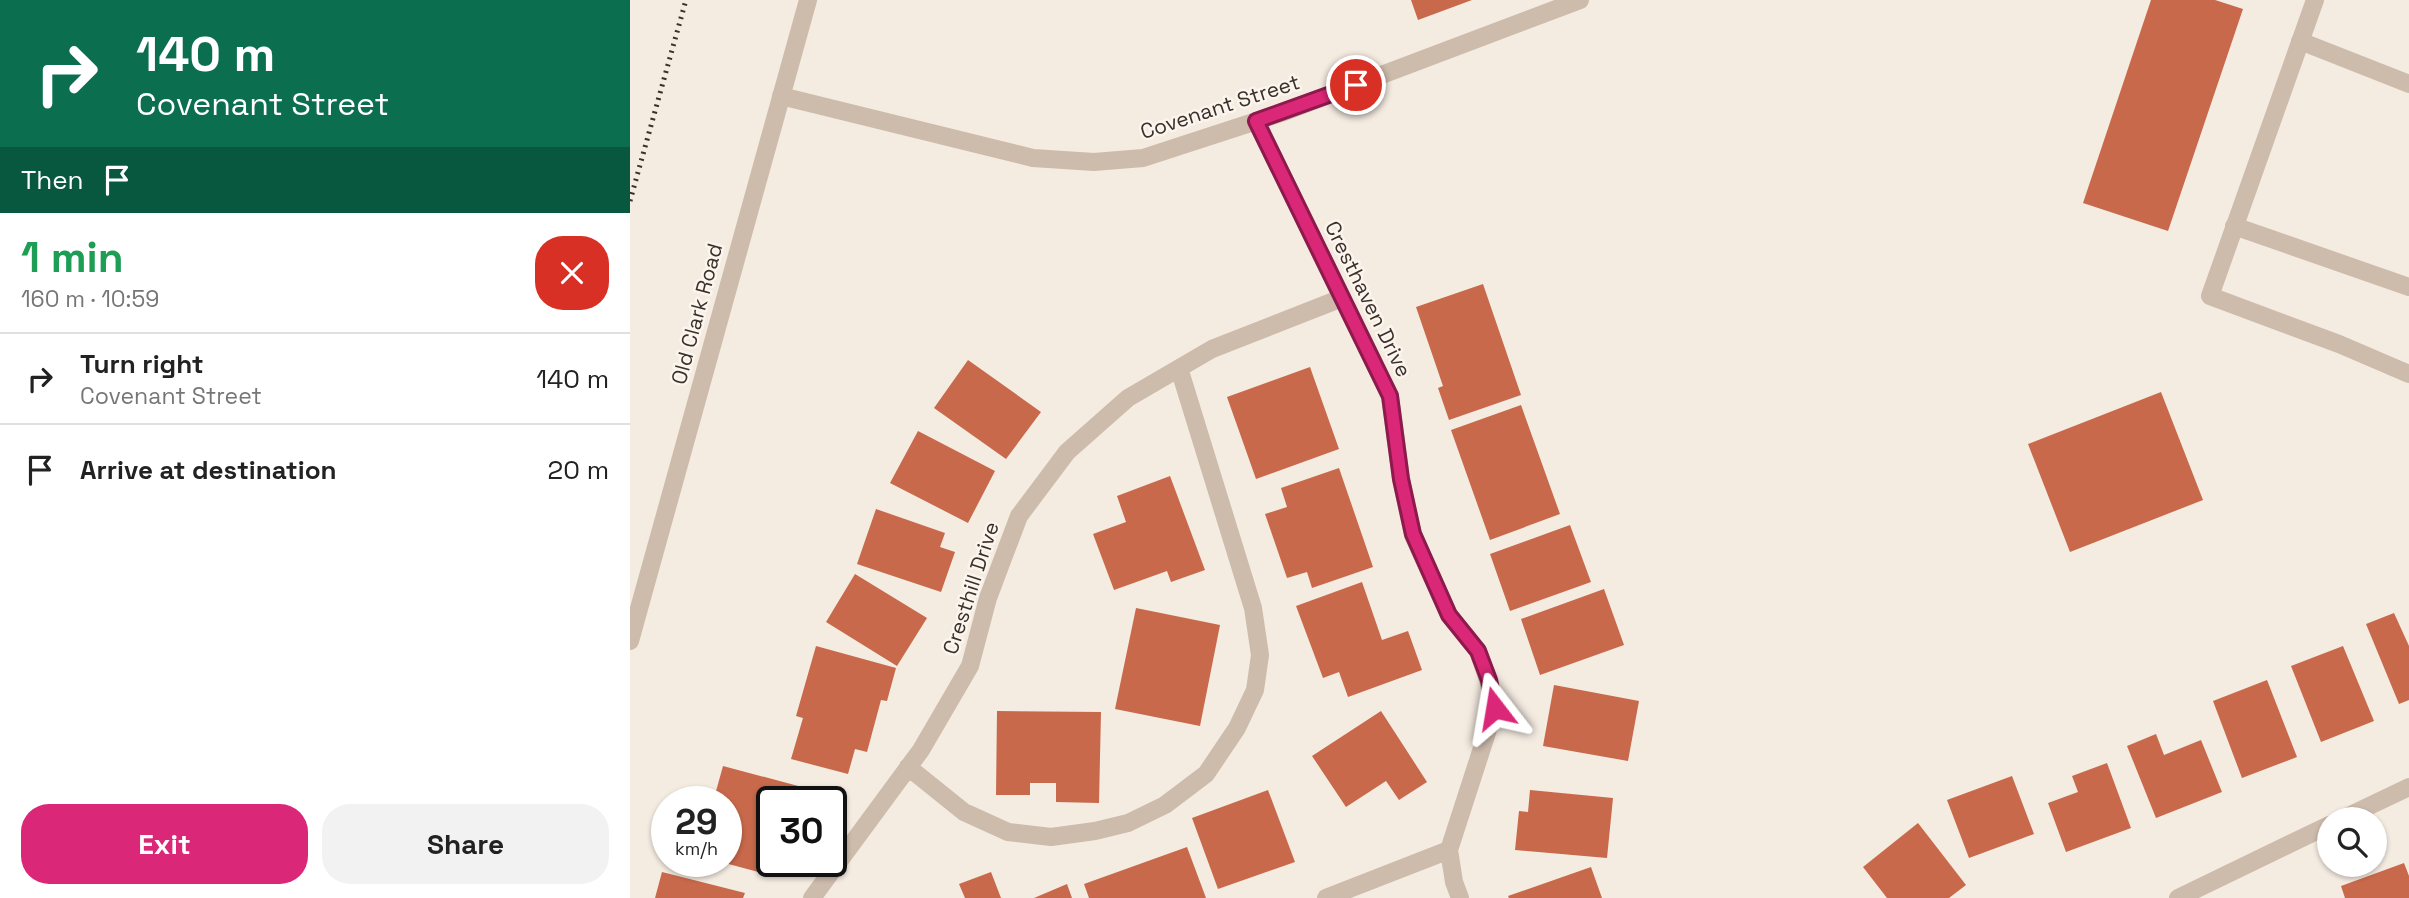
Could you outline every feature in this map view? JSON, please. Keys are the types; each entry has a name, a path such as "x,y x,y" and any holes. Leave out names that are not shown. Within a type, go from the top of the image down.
{"street":[{"name":"Old Clark Road","path":"630,641 808,0"},
{"name":"Covenant Street","path":"781,96 1033,158 1094,162 1143,158 1256,121 1580,0"},
{"path":"2315,0 2210,296 2409,374"},
{"path":"2300,41 2409,84"},
{"name":"Cresthaven Drive","path":"1256,121 1390,396 1401,479 1413,534 1449,615 1478,651 1489,680 1495,708 1449,850 1454,882 1460,898"},
{"path":"2234,226 2409,287"},
{"name":"Cresthill Drive","path":"812,898 921,750 970,666 988,598 1019,516 1067,452 1128,398 1212,349 1342,298"},
{"path":"908,767 964,812 1008,832 1051,837 1128,823 1165,805 1206,774 1237,728 1255,690 1260,655 1253,608 1179,368"},
{"path":"2367,807 2409,787"},
{"path":"2178,898 2317,831"},
{"path":"1326,898 1449,850"}],"building":[{"path":"1411,0 1472,0 1418,20"},
{"path":"2151,0 2215,0 2243,9 2168,231 2083,203"},
{"path":"1483,284 1521,395 1449,420 1438,388 1443,386 1416,307"},
{"path":"968,360 1041,412 1006,459 934,408"},
{"path":"1310,367 1339,449 1256,479 1227,397"},
{"path":"2161,392 2203,500 2070,552 2028,444"},
{"path":"1521,405 1560,514 1490,540 1451,430"},
{"path":"918,431 995,471 968,523 890,483"},
{"path":"1339,468 1373,567 1312,588 1307,572 1287,578 1265,514 1287,507 1281,488"},
{"path":"1170,476 1205,570 1171,582 1167,571 1114,590 1093,534 1126,522 1117,496"},
{"path":"876,509 945,533 940,547 955,552 941,592 857,564"},
{"path":"1570,525 1591,582 1510,611 1490,554"},
{"path":"855,574 927,618 897,666 826,622"},
{"path":"1362,582 1382,640 1408,631 1422,670 1348,697 1339,672 1323,678 1296,606"},
{"path":"1604,589 1624,645 1540,675 1521,619"},
{"path":"1136,608 1220,625 1200,726 1115,709"},
{"path":"2394,613 2409,646 2409,700 2399,704 2366,624"},
{"path":"816,646 896,668 887,701 881,700 867,752 855,749 848,774 791,759 803,718 796,716"},
{"path":"2343,646 2374,721 2321,742 2291,666"},
{"path":"2267,680 2297,757 2242,778 2213,701"},
{"path":"1554,685 1639,701 1628,761 1543,746"},
{"path":"997,711 1101,712 1099,803 1056,802 1056,783 1030,783 1030,795 996,795"},
{"path":"1381,711 1427,782 1399,800 1386,781 1346,807 1312,756"},
{"path":"2156,734 2164,755 2201,740 2222,792 2156,818 2127,746"},
{"path":"2107,763 2131,828 2066,852 2048,803 2078,792 2072,776"},
{"path":"723,766 798,786 756,786 756,871 742,868 742,786 717,786"},
{"path":"2012,776 2034,834 1969,858 1947,800"},
{"path":"1268,790 1295,862 1218,889 1192,818"},
{"path":"1530,790 1613,798 1607,858 1515,850 1519,811 1528,812"},
{"path":"1918,823 1966,885 1949,898 1887,898 1863,867"},
{"path":"1187,847 1206,898 1089,898 1084,884"},
{"path":"2404,863 2409,876 2409,898 2345,898 2341,886 2366,877 2387,877 2387,869"},
{"path":"1591,867 1602,898 1508,896"},
{"path":"991,872 1001,898 965,898 959,884"},
{"path":"661,877 682,877 745,893 743,898 655,898"},
{"path":"1067,884 1072,898 1034,898"}],"railway":[{"path":"630,201 686,0"}],"route":[{"path":"1356,85 1256,121 1390,396 1401,479 1413,534 1449,615 1478,651 1489,680 1495,708"}]}
